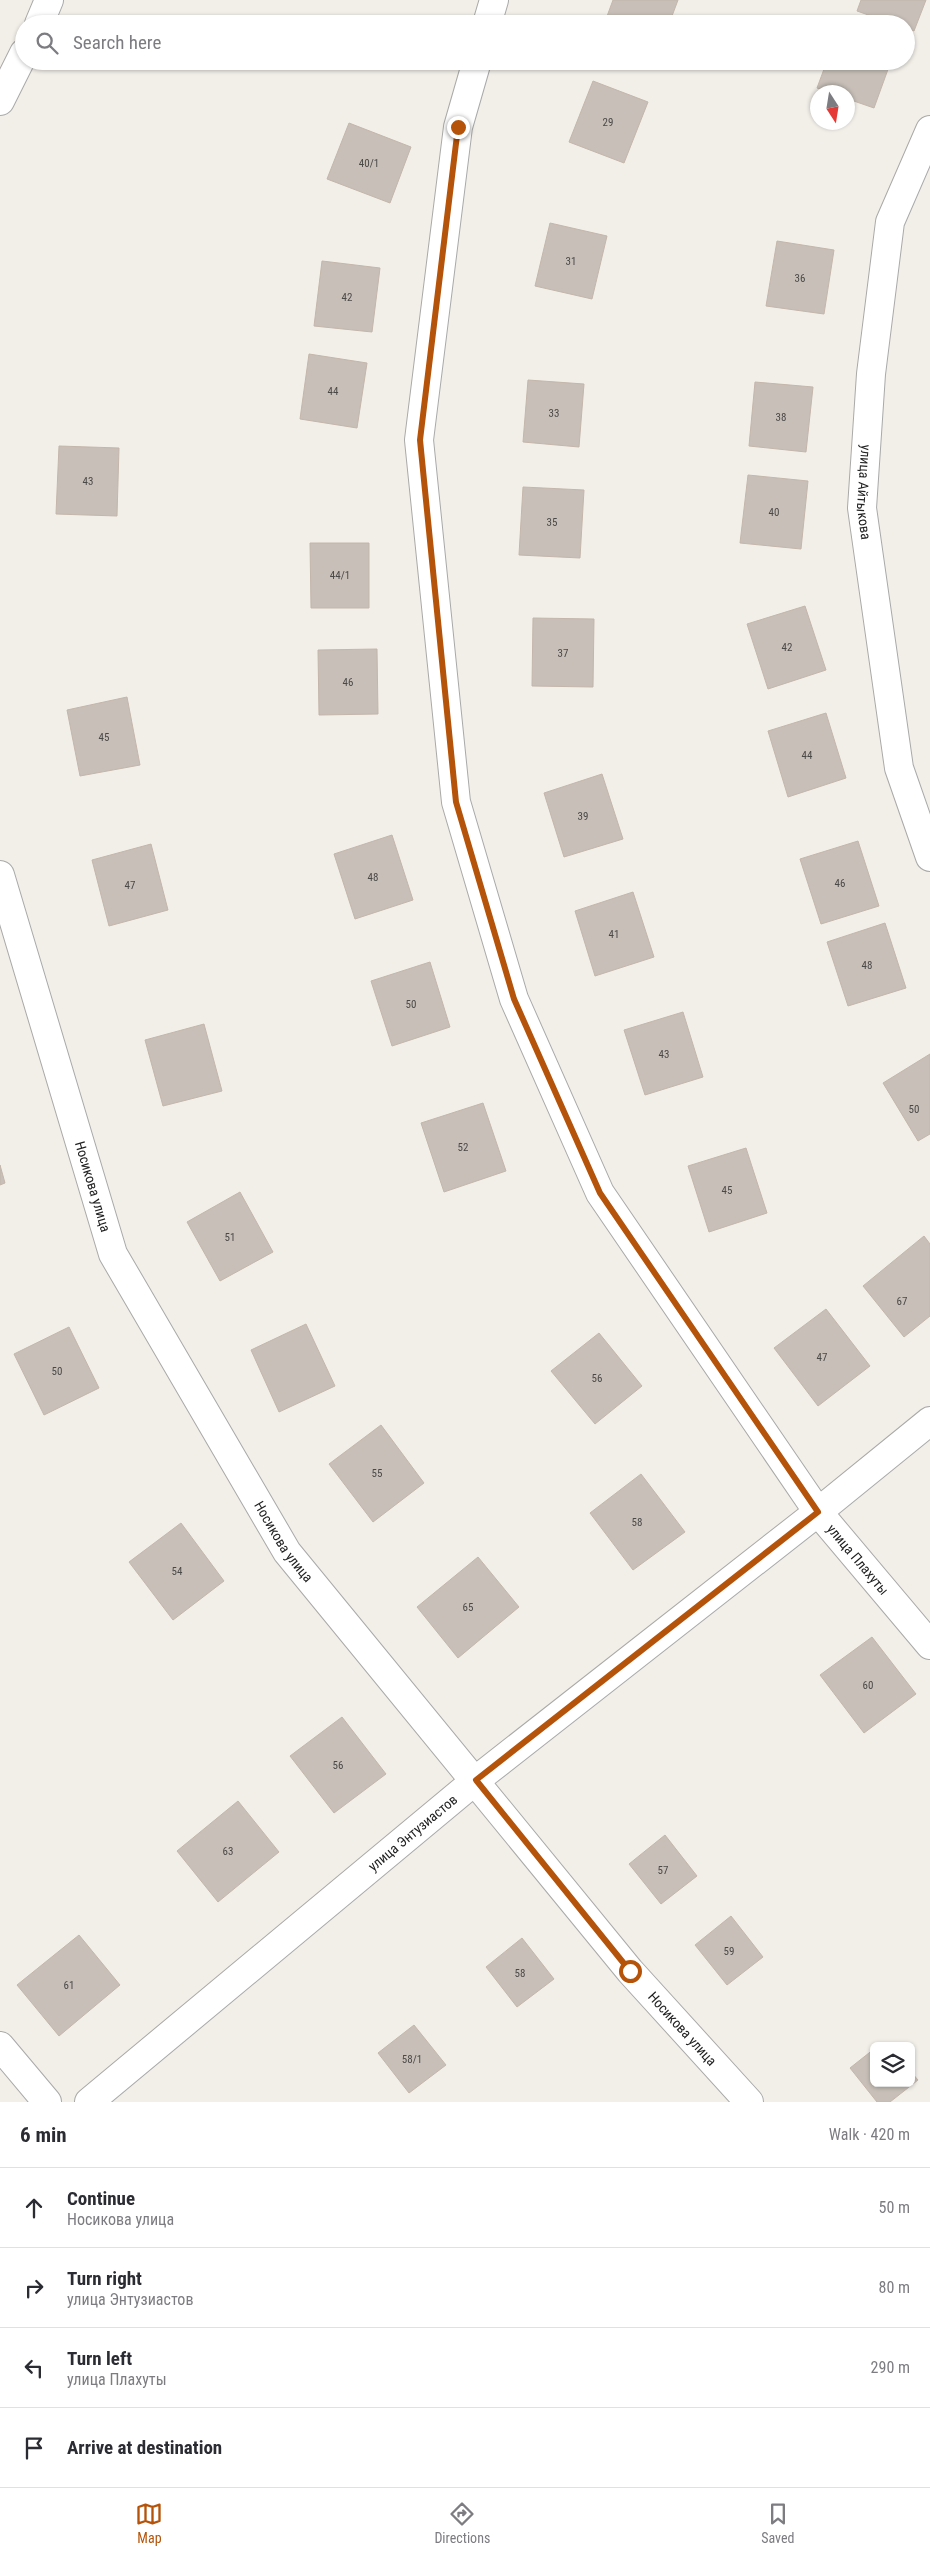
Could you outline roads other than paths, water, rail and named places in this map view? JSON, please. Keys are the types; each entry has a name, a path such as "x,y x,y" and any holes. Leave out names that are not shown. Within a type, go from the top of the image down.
{"street":[{"path":"43,15 49,0"},
{"path":"490,15 494,0"},
{"path":"0,101 16,70"},
{"name":"улица Плахуты","path":"474,70 458,127 420,440 456,802 514,999 600,1193 818,1512 930,1645"},
{"name":"улица Айтыкова","path":"930,130 890,222 871,374 862,508 899,768 930,858"},
{"name":"Носикова улица","path":"0,875 113,1254 287,1552 476,1780 630,1971 749,2102"},
{"name":"улица Энтузиастов","path":"88,2102 476,1780 818,1512 930,1420"},
{"path":"0,2046 48,2102"}]}
